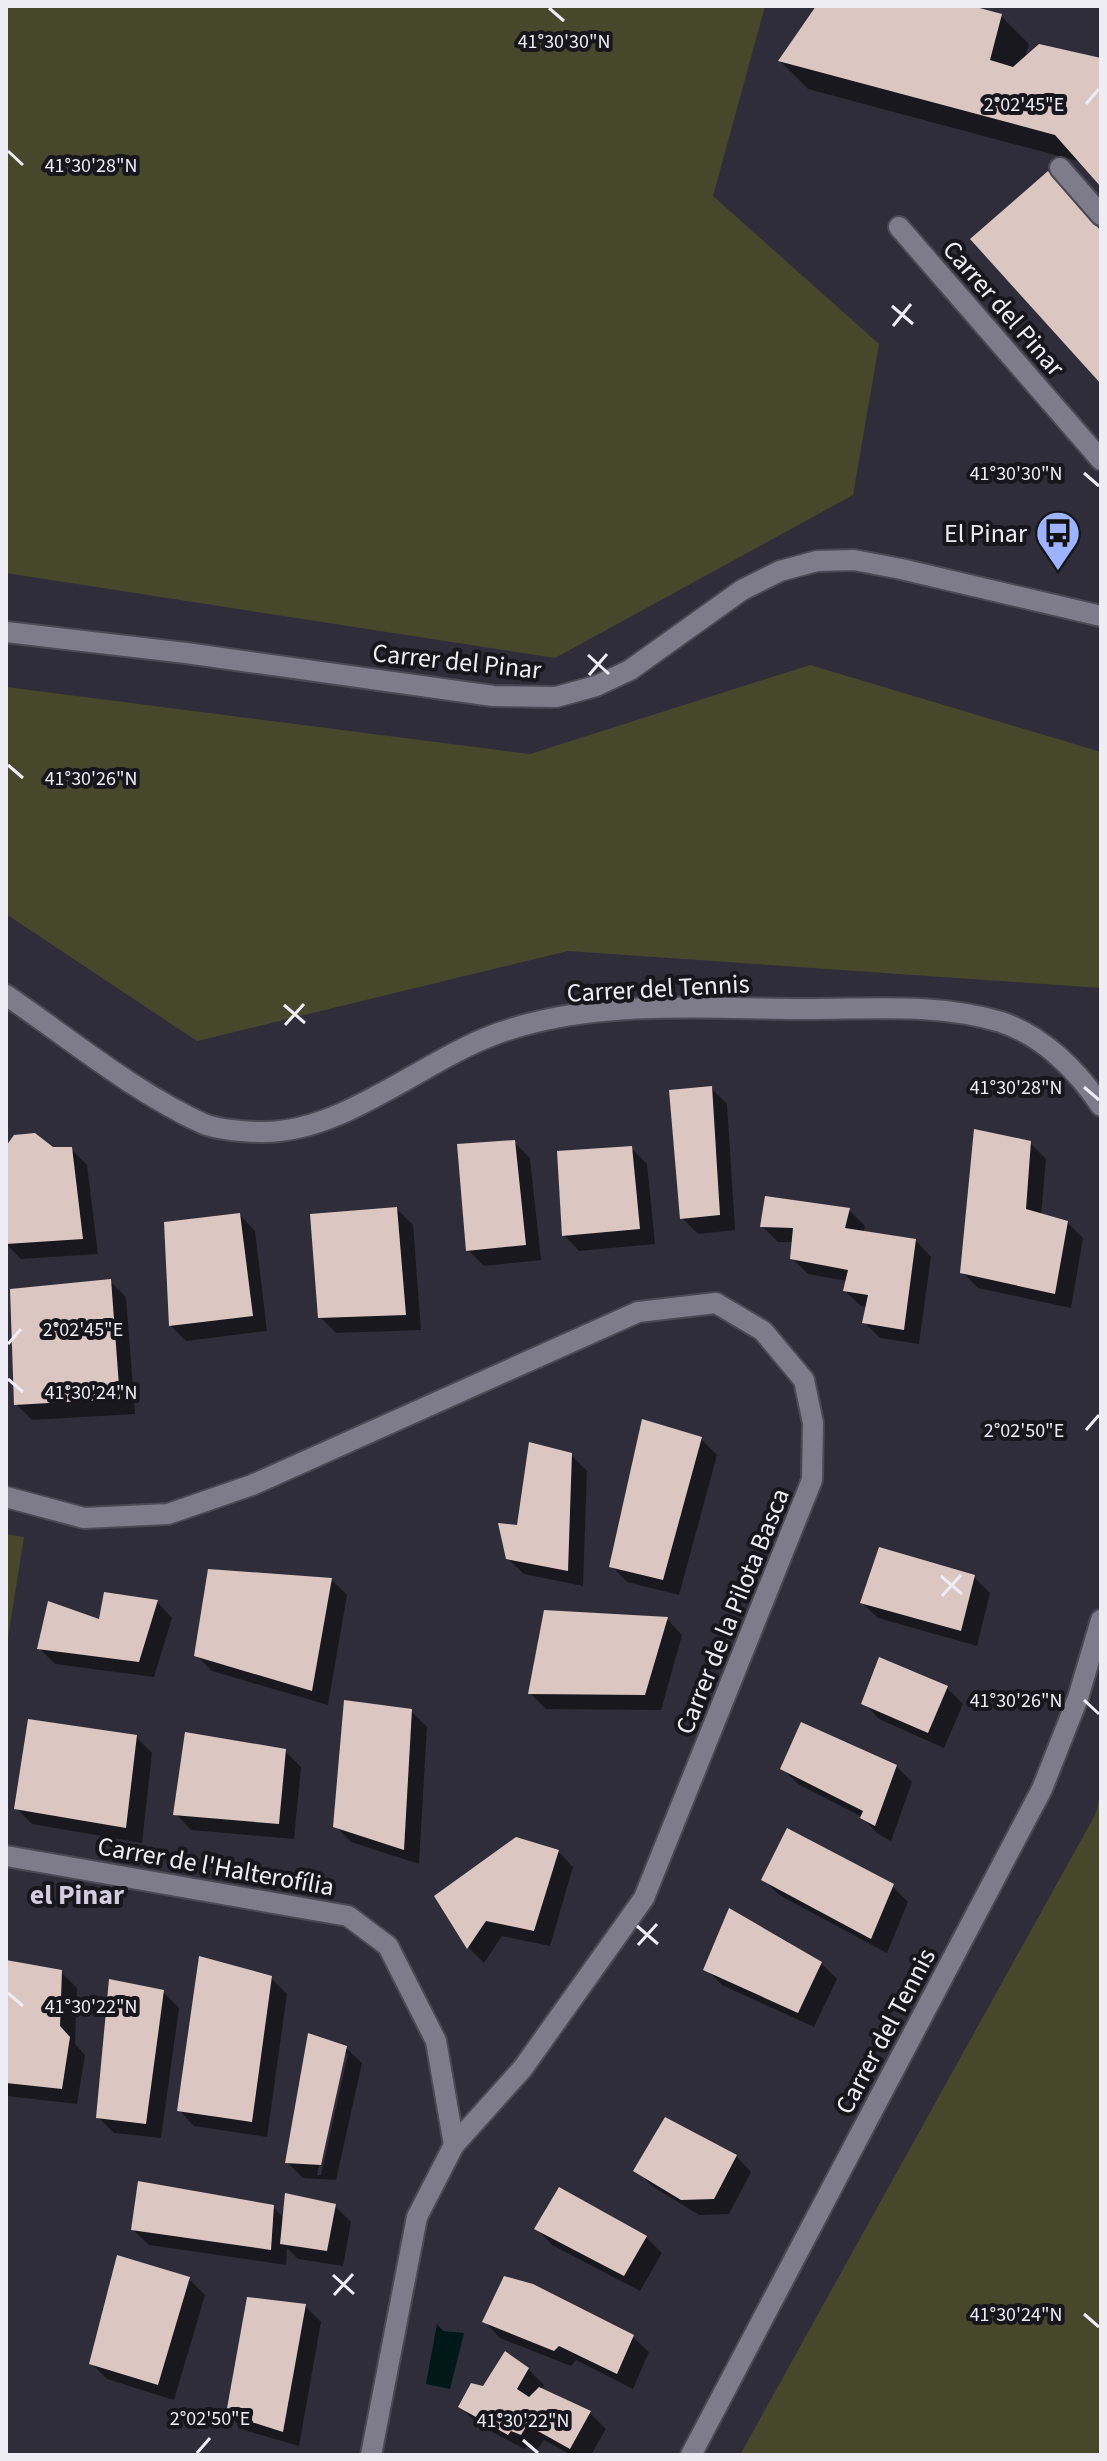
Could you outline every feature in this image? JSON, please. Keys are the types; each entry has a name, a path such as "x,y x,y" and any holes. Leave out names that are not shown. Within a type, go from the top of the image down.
{"street":[{"path":"1060,168 1101,215"},
{"name":"Carrer del Pinar","path":"899,227 1101,460"},
{"name":"Carrer del Pinar","path":"6,632 186,653 493,696 556,697 596,686 630,670 742,590 780,571 817,561 854,560 901,569 1101,616"},
{"name":"Carrer del Tennis","path":"6,995 139,1086 207,1125 265,1133 327,1121 431,1064 497,1034 570,1015 664,1009 943,1009 1003,1023 1045,1046 1083,1078 1101,1106"},
{"name":"Carrer de la Pilota Basca","path":"6,1497 84,1518 168,1514 252,1485 638,1312 716,1303 763,1331 804,1380 813,1423 812,1480 644,1898 523,2068 454,2145 417,2217 371,2455"},
{"name":"Carrer del Tennis","path":"691,2455 1042,1789 1078,1698 1101,1620"},
{"name":"Carrer de l'Halterofília","path":"6,1856 348,1916 388,1946 436,2041 454,2145"}],"green space":[{"path":"6,6 765,6 713,196 879,344 853,495 555,658 6,573"},
{"path":"810,665 1101,752 1101,988 568,951 197,1041 6,914 6,687 530,754"},
{"path":"6,1534 24,1537 6,1650"},
{"path":"1101,1792 1101,2455 740,2455 1095,1815"}],"shaded area":[{"path":"437,2324 443,2331 464,2333 450,2389 426,2384"}],"building":[{"path":"816,6 972,6 1002,14 990,60 1013,67 1039,44 1101,58 1101,187 1055,135 778,61"},
{"path":"1048,171 1101,231 1101,384 970,239"},
{"path":"712,1086 720,1215 680,1219 669,1090"},
{"path":"974,1129 1031,1141 1026,1209 1068,1221 1055,1294 960,1273"},
{"path":"35,1133 53,1147 72,1147 83,1239 6,1244 6,1146 14,1135"},
{"path":"515,1140 526,1245 466,1251 457,1144"},
{"path":"632,1146 640,1229 562,1236 557,1151"},
{"path":"765,1196 850,1208 845,1228 916,1239 904,1330 862,1323 868,1295 843,1291 848,1270 790,1259 793,1228 760,1227"},
{"path":"397,1207 406,1315 318,1318 310,1214"},
{"path":"240,1213 253,1316 169,1326 164,1222"},
{"path":"111,1279 120,1399 14,1405 10,1289"},
{"path":"642,1419 702,1437 663,1580 609,1567"},
{"path":"529,1442 572,1453 568,1571 506,1559 498,1523 517,1525"},
{"path":"879,1547 975,1575 961,1631 860,1603"},
{"path":"208,1569 332,1578 312,1691 194,1656"},
{"path":"104,1592 158,1600 139,1662 37,1649 48,1601 99,1619"},
{"path":"544,1610 668,1617 645,1695 528,1694"},
{"path":"879,1657 948,1686 928,1733 861,1704"},
{"path":"344,1700 412,1709 404,1850 333,1827"},
{"path":"28,1719 137,1735 126,1828 14,1809"},
{"path":"801,1722 897,1765 875,1826 860,1818 863,1811 780,1769"},
{"path":"185,1732 286,1749 279,1824 173,1815"},
{"path":"787,1828 894,1884 871,1939 761,1880"},
{"path":"516,1837 559,1850 534,1931 486,1921 467,1949 434,1896"},
{"path":"729,1908 822,1962 798,2013 703,1970"},
{"path":"199,1956 272,1976 252,2122 177,2111"},
{"path":"6,1960 62,1970 60,2026 70,2037 62,2089 6,2083"},
{"path":"109,1979 164,1990 146,2124 96,2118"},
{"path":"308,2033 347,2046 321,2165 285,2163"},
{"path":"665,2117 737,2155 714,2199 681,2200 633,2171"},
{"path":"138,2181 274,2205 271,2250 131,2230"},
{"path":"559,2187 647,2236 624,2276 534,2229"},
{"path":"285,2193 336,2204 327,2251 280,2244"},
{"path":"117,2255 190,2277 158,2385 89,2364"},
{"path":"504,2276 533,2284 634,2335 617,2374 559,2346 554,2351 482,2322"},
{"path":"247,2297 306,2304 283,2432 226,2414"},
{"path":"505,2351 529,2368 517,2389 529,2397 539,2387 591,2411 570,2449 527,2425 521,2435 511,2431 508,2435 458,2407 471,2383 483,2386"}],"place":[{"name":"El Pinar","path":"1058,572"}],"district":[{"name":"el Pinar","path":"77,1894"}]}
